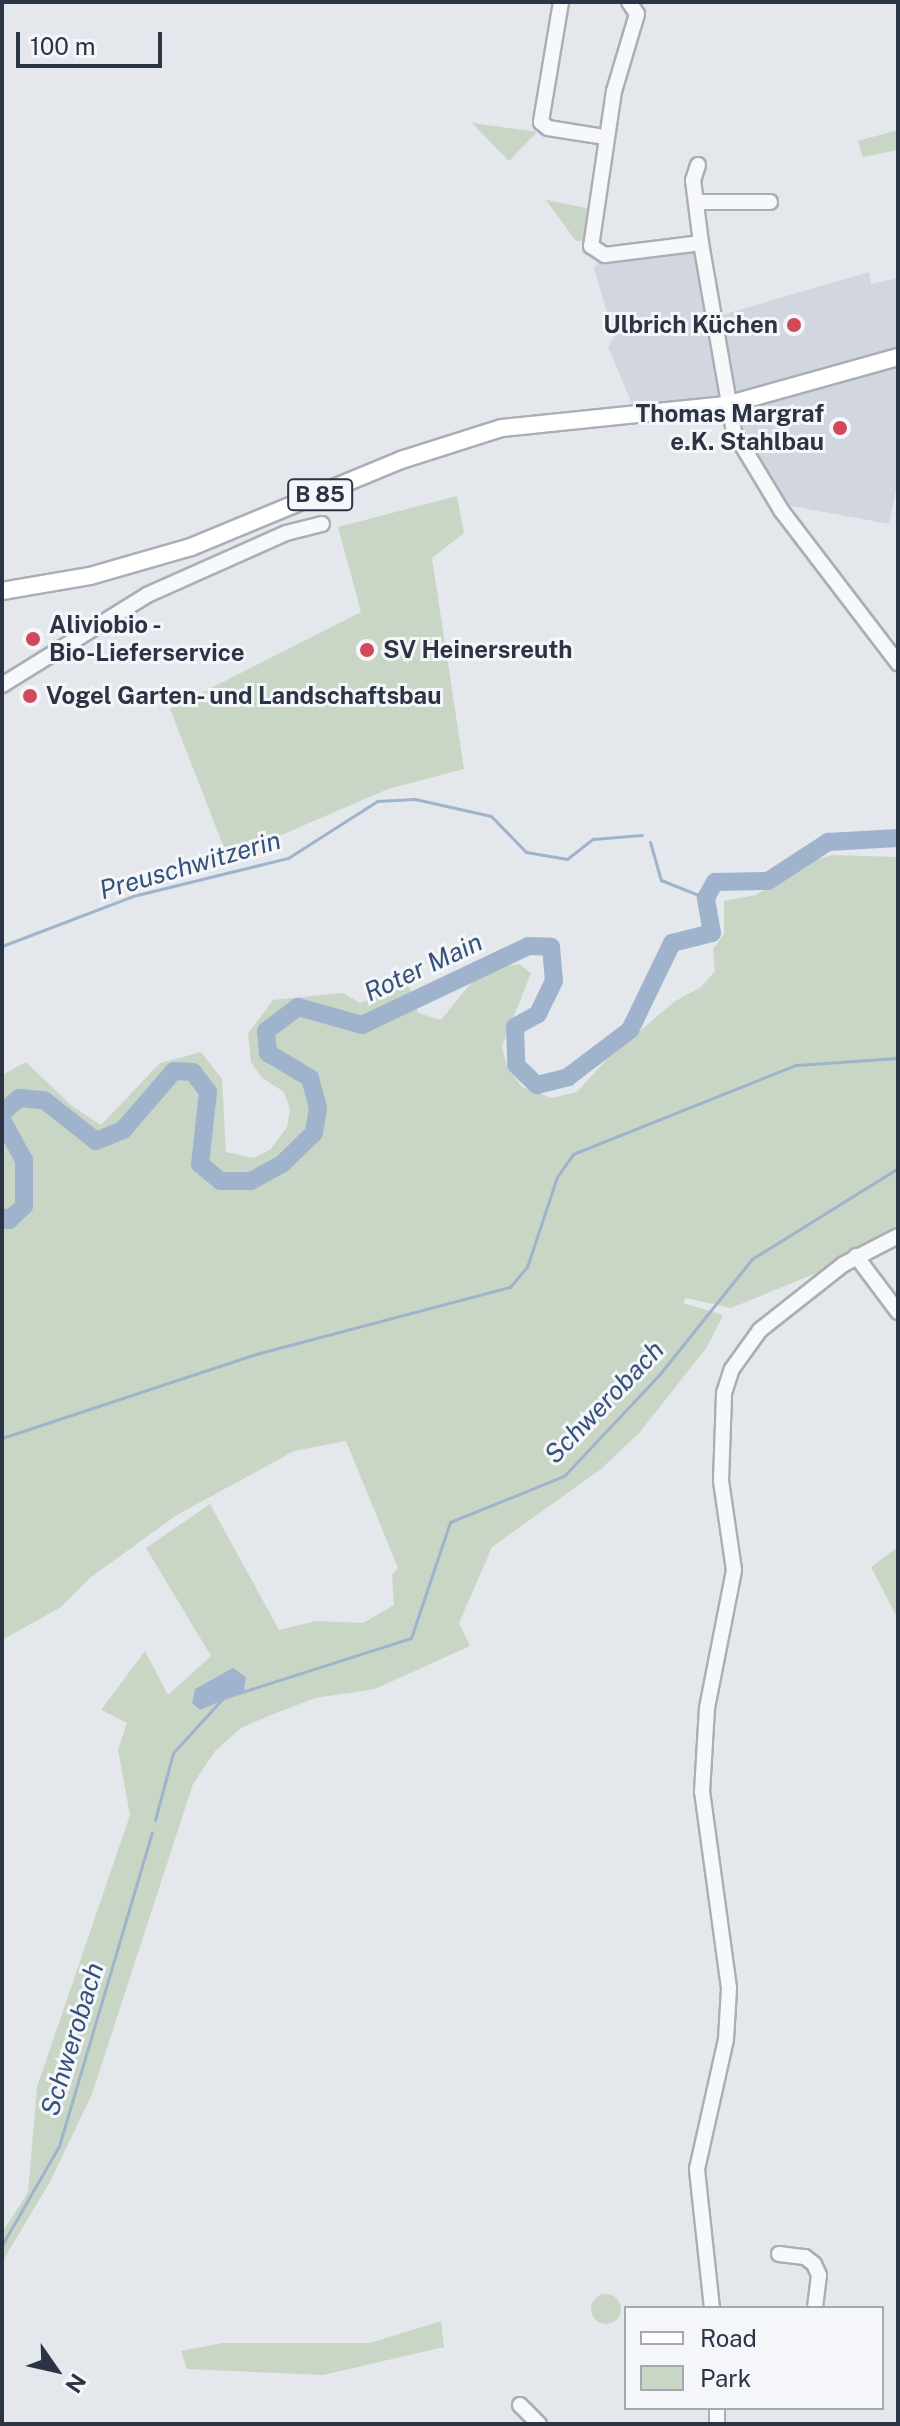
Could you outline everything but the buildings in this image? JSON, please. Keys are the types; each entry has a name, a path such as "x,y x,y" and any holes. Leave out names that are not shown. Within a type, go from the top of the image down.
{"main road":[{"name":"B 85","path":"2,591 158,558 451,442 551,419 726,405 898,357"}],"street":[{"path":"561,2 541,122 548,128 605,137"},
{"path":"629,2 637,8 637,18 605,137 590,239 594,251 605,255 701,243"},
{"path":"698,165 693,180 719,363 717,381 734,432 781,510 898,663"},
{"path":"696,202 770,202"},
{"path":"2,685 147,595 286,533 322,524"},
{"path":"712,2306 697,2169 729,2019 727,1961 708,1858 702,1792 707,1708 734,1570 721,1481 722,1411 732,1369 760,1330 856,1256 898,1236"},
{"path":"856,1256 898,1312"},
{"path":"779,2254 805,2257 814,2264 819,2275 815,2306"},
{"path":"520,2405 539,2424"}],"shaded area":[{"path":"690,250 695,252 708,319 869,272 871,284 898,278 898,480 889,524 781,504 720,399 633,406 608,347 614,337 594,268 598,262"}],"green space":[{"path":"472,123 537,132 509,161"},
{"path":"898,130 898,150 863,157 858,141"},
{"path":"546,200 591,209 584,241 576,241"},
{"name":"SV Heinersreuth","path":"457,496 464,533 432,558 464,769 388,789 228,858 170,709 361,612 338,527"},
{"path":"834,855 898,857 898,1230 834,1266 731,1308 686,1298 683,1303 723,1315 707,1347 640,1432 601,1469 492,1547 459,1623 470,1646 375,1689 315,1698 271,1715 241,1728 215,1751 193,1784 92,2094 50,2182 2,2262 2,2233 28,2192 37,2087 130,1815 118,1750 127,1723 101,1710 145,1651 168,1695 211,1656 146,1548 210,1504 279,1630 316,1621 363,1623 394,1605 392,1575 398,1568 346,1441 294,1451 177,1515 91,1577 61,1607 2,1640 2,1075 26,1062 72,1106 101,1125 160,1063 201,1052 222,1079 226,1152 254,1158 271,1149 287,1127 290,1109 284,1092 261,1077 251,1062 248,1034 273,1000 343,993 360,1003 408,983 418,1013 441,1020 471,983 499,967 519,964 531,973 502,1046 507,1068 522,1087 552,1098 577,1092 608,1058 674,1002 701,987 715,971 713,949 724,934 724,901 756,895 809,861"},
{"path":"898,1547 898,1619 871,1567"},
{"path":"606,2294 617,2298 621,2309 617,2320 606,2324 595,2320 591,2309 595,2298"},
{"path":"441,2321 444,2347 323,2375 187,2369 181,2351 222,2343 370,2343"}],"water":[{"path":"233,1668 246,1677 244,1691 200,1710 192,1703 195,1689"}],"waterway":[{"name":"Preuschwitzerin","path":"2,946 133,896 288,858 377,801 415,799 491,816 526,852 567,859 593,839 642,835"},
{"name":"Roter Main","path":"2,1113 19,1098 44,1100 96,1141 123,1130 174,1071 193,1072 208,1092 200,1164 220,1181 251,1181 283,1163 314,1133 318,1108 310,1078 268,1053 266,1031 298,1007 362,1025 528,946 551,947 554,981 538,1014 515,1027 516,1065 537,1085 568,1077 630,1030 672,943 712,933 706,898 715,882 768,881 828,842 898,838"},
{"name":"Preuschwitzerin","path":"650,842 661,880 706,898"},
{"path":"2,1438 256,1354 510,1287 527,1267 557,1177 573,1154 796,1065 898,1058"},
{"name":"Roter Main","path":"2,1120 24,1160 24,1206 9,1220 2,1217"},
{"name":"Schwerobach","path":"155,1820 173,1753 223,1698 411,1638 450,1522 564,1476 659,1375 752,1259 898,1168"},
{"name":"Schwerobach","path":"2,2245 59,2146 152,1833"}],"place":[{"name":"Ulbrich Küchen","path":"794,325"},
{"name":"Thomas Margraf e.K. Stahlbau","path":"840,428"},
{"name":"Aliviobio - Bio-Lieferservice","path":"33,639"},
{"name":"SV Heinersreuth","path":"367,650"},
{"name":"Vogel Garten- und Landschaftsbau","path":"30,696"}]}
